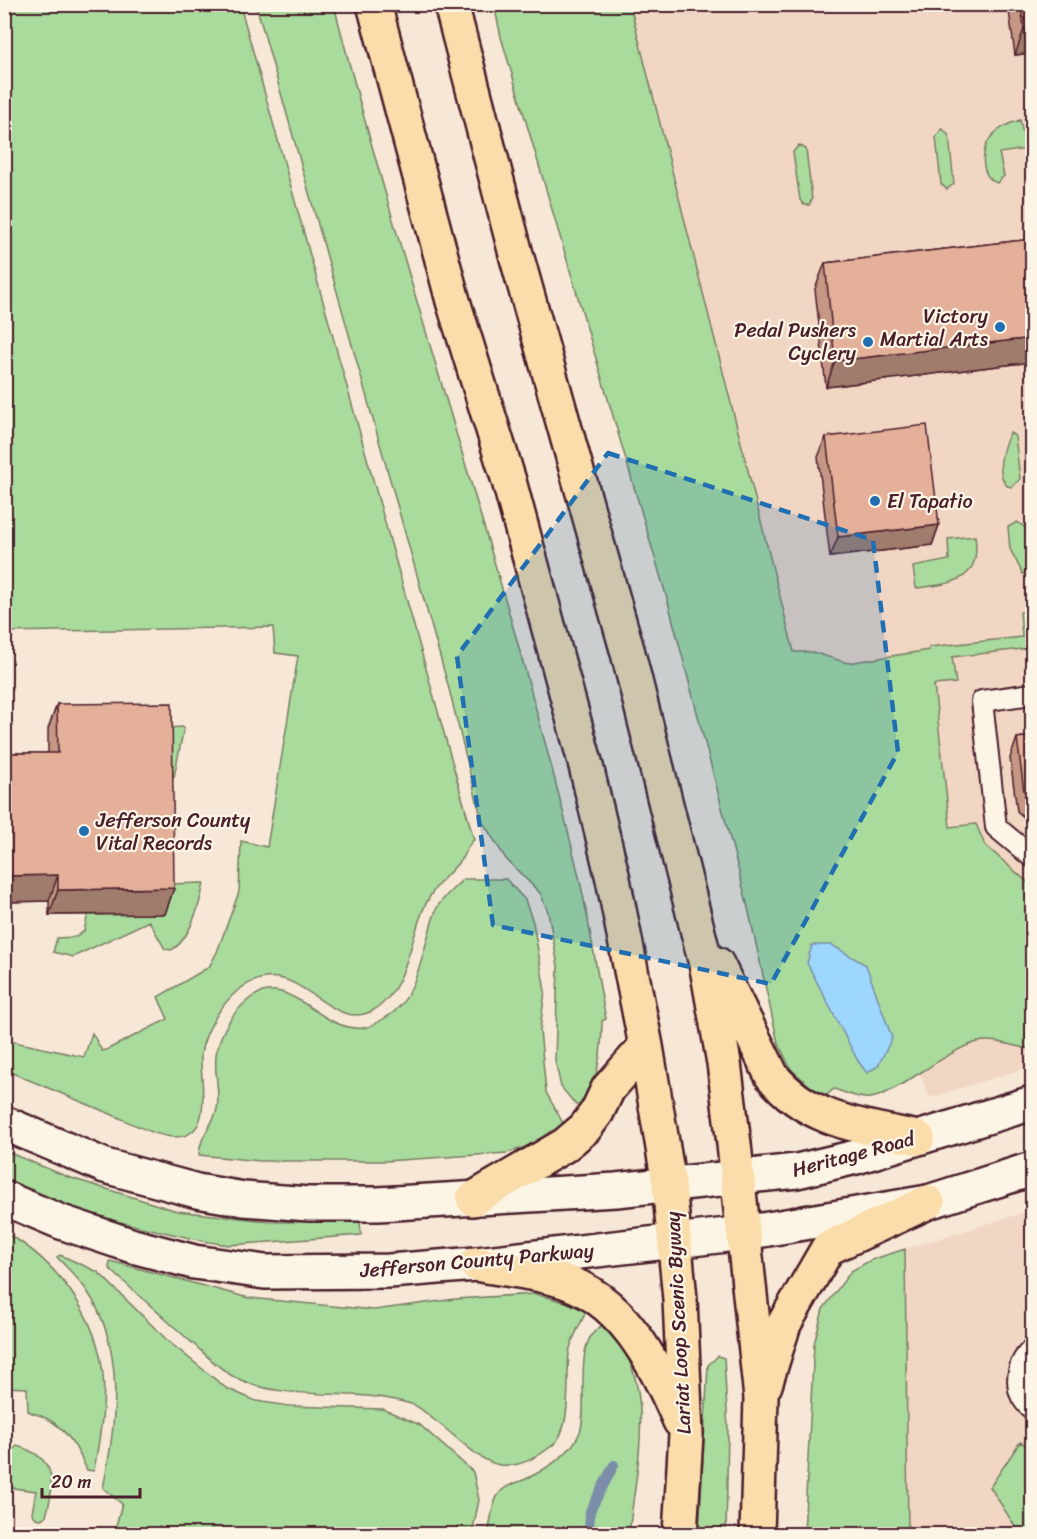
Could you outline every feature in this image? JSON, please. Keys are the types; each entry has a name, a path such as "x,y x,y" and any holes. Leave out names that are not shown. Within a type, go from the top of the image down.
{"highway":[{"name":"Lariat Loop Scenic Byway","path":"374,4 453,301 509,481 585,762 613,879 646,1046 669,1184 684,1352 686,1434 680,1534"},
{"path":"452,4 517,258 628,653 696,922 724,1064 761,1398 757,1534"},
{"path":"696,922 772,1076 784,1090 805,1107 826,1116 918,1138"},
{"path":"473,1199 565,1145 585,1128 597,1112 608,1089 646,1046"},
{"path":"761,1398 784,1324 828,1248 928,1202"},
{"path":"476,1264 555,1278 584,1290 607,1305 628,1327 657,1370 686,1434"}],"street":[{"name":"Heritage Road","path":"669,1184 797,1171 856,1157 1032,1103"},
{"path":"4,1123 105,1166 209,1193 309,1204 473,1199 616,1190 669,1184"},
{"path":"744,1233 928,1202 1032,1169"},
{"name":"Jefferson County Parkway","path":"4,1198 61,1222 133,1246 218,1266 276,1272 389,1271 476,1264 744,1233"}],"lane":[{"path":"1032,694 982,701 996,826 1032,857"},
{"path":"1032,1349 1023,1360 1018,1383 1022,1396 1032,1409"}],"highlighted area":[{"path":"608,453 873,540 898,752 771,984 493,925 457,656"}],"shaded area":[{"path":"630,5 1032,5 1032,1066 929,1098 849,867"},
{"path":"1032,1210 1032,1534 908,1534 905,1249"}],"green space":[{"path":"5,4 240,5 474,840 432,893 424,907 395,989 385,1002 372,1011 355,1015 340,1011 293,983 276,978 257,980 230,998 205,1037 201,1054 203,1105 201,1118 196,1128 187,1135 173,1137 150,1131 5,1070 5,1040 84,1057 92,1033 102,1051 106,1050 168,1019 158,997 209,967 217,952 239,892 241,841 267,847 298,656 275,653 273,627 5,632"},
{"path":"256,5 334,5 393,221 520,651 581,887 606,1019 602,1021 596,1075 582,1105 576,1105 561,1087 555,1061 558,966 548,912 540,893 506,859 482,821 448,685"},
{"path":"494,5 630,5 794,652 812,652 848,663 929,650 929,647 1022,637 1020,612 1032,609 1032,648 952,657 956,683 934,685 950,827 976,824 985,845 1032,886 1032,1049 992,1041 978,1042 950,1054 888,1092 865,1098 834,1089 823,1098 791,1069 778,1043 746,899 668,602 501,37"},
{"path":"1020,120 1026,149 999,153 1004,176 997,183 987,175 984,162 985,149 997,131"},
{"path":"942,128 949,136 954,184 947,189 941,184 936,137"},
{"path":"799,145 806,149 812,199 809,205 804,205 800,200 793,152"},
{"path":"1010,433 1015,436 1020,479 1012,487 1007,486 1001,474 1002,453"},
{"path":"1017,522 1025,527 1031,568 1023,574 1010,549 1008,527"},
{"path":"975,536 974,563 969,572 952,582 916,588 913,567 949,560 948,539"},
{"path":"184,727 174,777 163,778 163,728"},
{"path":"463,879 506,879 525,900 533,922 545,991 540,1030 546,1092 564,1125 547,1140 507,1153 385,1161 260,1161 199,1155 202,1141 217,1109 215,1064 219,1043 228,1022 237,1010 248,1000 263,992 277,991 291,996 332,1021 347,1027 363,1028 380,1021 398,1008 407,996 414,983 436,910 444,898"},
{"path":"204,883 197,911 189,930 184,939 171,950 165,949 149,921 73,957 53,952 57,938 75,937 84,931 88,914 164,884"},
{"path":"5,1151 68,1177 177,1211 276,1222 360,1221 361,1235 229,1245 115,1221 57,1202 5,1179"},
{"path":"4,1232 23,1243 56,1274 71,1292 93,1332 104,1387 102,1423 94,1471 87,1470 76,1447 60,1428 46,1418 28,1411 27,1388 5,1387"},
{"path":"905,1249 908,1534 804,1534 814,1344 823,1309 851,1271 871,1260"},
{"path":"60,1255 98,1272 168,1341 226,1388 256,1401 289,1406 383,1409 420,1425 473,1472 479,1500 472,1534 114,1534 122,1504 103,1488 114,1411 115,1385 112,1359 107,1334 98,1311 82,1284 57,1257"},
{"path":"110,1261 249,1298 374,1310 455,1299 535,1294 565,1302 586,1311 569,1353 564,1427 553,1445 533,1458 517,1465 502,1465 476,1454 423,1410 411,1404 368,1396 301,1393 257,1386 236,1378 212,1361 109,1268"},
{"path":"604,1325 622,1346 633,1370 639,1396 641,1424 639,1452 629,1534 488,1534 494,1504 501,1491 552,1464 566,1453 576,1440 583,1420 583,1373 587,1344 594,1332"},
{"path":"718,1356 724,1358 728,1429 726,1534 699,1534 708,1365"},
{"path":"1020,1442 1032,1448 1032,1507 1030,1509 1032,1534 1020,1534 990,1487"},
{"path":"17,1446 39,1457 50,1472 52,1482 49,1504 46,1516 41,1519 36,1518 32,1513 36,1491 5,1487 5,1474 8,1473 12,1451"}],"water":[{"path":"812,945 832,945 866,965 892,1038 878,1066 867,1073 858,1061 807,963"}],"building":[{"path":"1021,4 1032,4 1032,28 1024,29"},
{"path":"1032,239 1032,338 835,361 825,263"},
{"name":"El Tapatio","path":"927,425 939,525 838,537 826,437"},
{"name":"Jefferson County Vital Records","path":"172,703 174,888 58,890 58,875 4,876 4,753 58,753 57,704"},
{"path":"1032,736 1032,798 1024,791 1017,738"}],"waterway":[{"path":"589,1534 590,1511 614,1465"}],"place":[{"name":"Victory Martial Arts","path":"1000,327"},
{"name":"Pedal Pushers Cyclery","path":"868,342"},
{"name":"El Tapatio","path":"875,501"},
{"name":"Jefferson County Vital Records","path":"84,831"}]}
